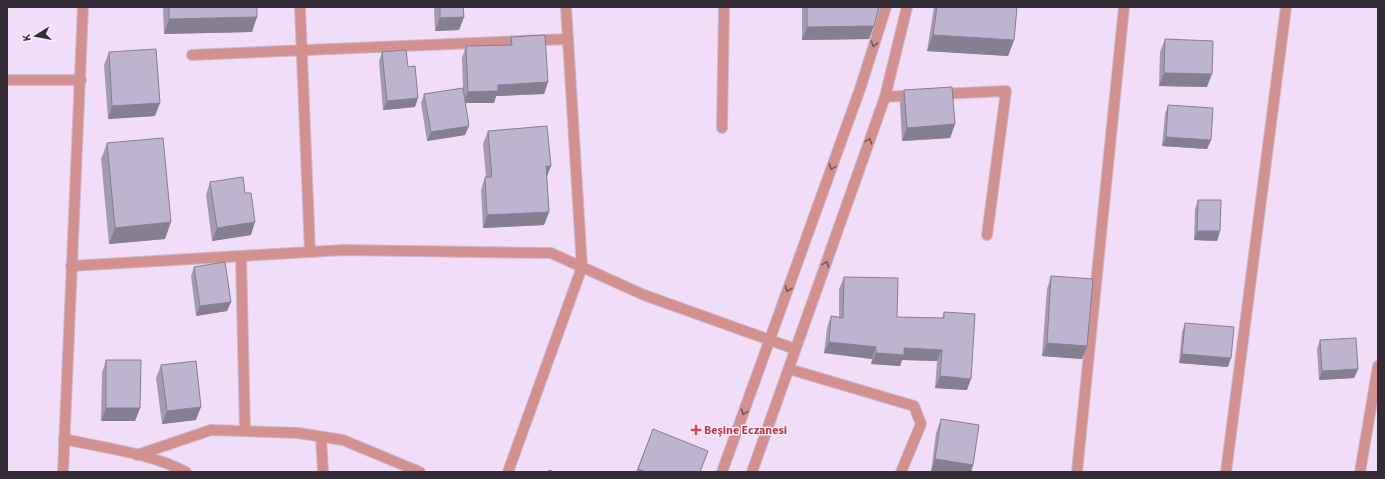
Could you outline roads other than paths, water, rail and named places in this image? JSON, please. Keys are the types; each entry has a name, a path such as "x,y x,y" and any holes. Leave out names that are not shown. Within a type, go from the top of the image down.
{"street":[{"path":"63,472 83,7"},
{"path":"300,7 310,252"},
{"path":"508,472 582,267 566,7"},
{"path":"722,128 724,7"},
{"path":"722,472 860,89 886,7"},
{"path":"752,472 885,97 907,7"},
{"path":"1077,472 1124,7"},
{"path":"1226,472 1286,7"},
{"path":"192,55 568,39"},
{"path":"7,80 81,80"},
{"path":"885,97 1006,91 987,235"},
{"path":"71,266 343,250 551,253 644,295 796,349"},
{"path":"241,256 245,431"},
{"path":"1360,472 1378,366"},
{"path":"789,369 914,406 921,424 901,472"},
{"path":"137,455 210,430 298,433 342,440 420,472"},
{"path":"321,437 324,472"},
{"path":"64,439 137,455 176,467 186,472"}],"place":[{"name":"Beşine Eczanesi","path":"696,430"}]}
